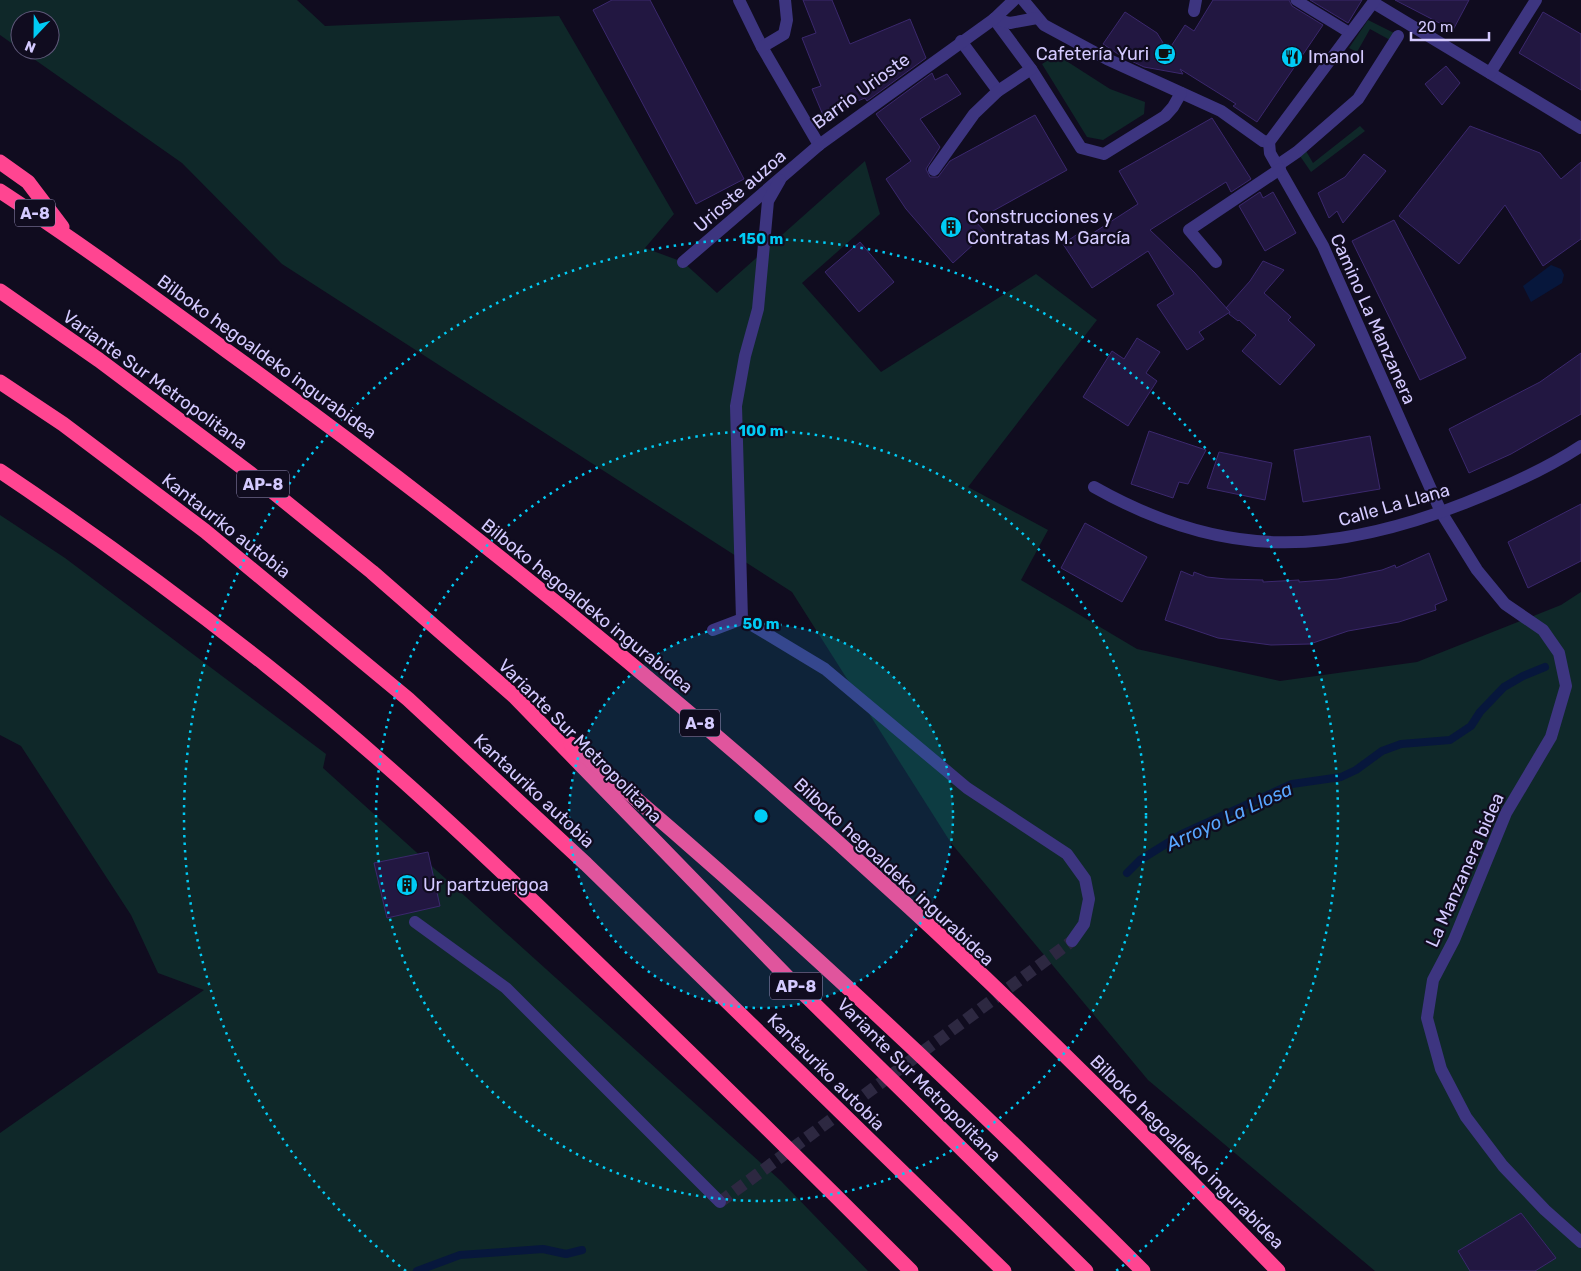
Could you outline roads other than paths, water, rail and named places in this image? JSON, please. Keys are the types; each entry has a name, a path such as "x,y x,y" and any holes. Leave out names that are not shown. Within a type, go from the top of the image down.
{"highway":[{"path":"0,162 28,182 69,236"},
{"name":"Bilboko hegoaldeko ingurabidea","path":"0,191 69,236 330,425 455,522 637,669 908,907 1140,1129 1278,1271"},
{"name":"Variante Sur Metropolitana","path":"0,291 99,360 251,474 372,572 512,695 790,980 1086,1271"},
{"name":"Kantauriko autobia","path":"0,382 63,424 206,531 408,699 586,864 1004,1271"},
{"path":"0,471 154,579 268,666 406,784 487,856 713,1074 912,1271"},
{"path":"512,695 666,823 820,961 1143,1271"}],"street":[{"name":"Barrio Urioste","path":"739,0 762,47 818,145 994,19"},
{"path":"762,47 784,34 787,20 785,0"},
{"path":"994,19 1014,0"},
{"path":"1022,0 1037,18 1081,46 1221,111 1263,141 1270,142 1350,32 1375,1 1581,128"},
{"path":"1490,73 1536,0"},
{"path":"994,19 1010,23 1037,18"},
{"path":"994,19 1031,68 1081,148 1104,154 1165,116 1174,107 1180,93"},
{"path":"1216,262 1189,230 1279,167 1358,99 1398,36"},
{"path":"961,41 998,91"},
{"path":"934,170 974,114 998,91 1031,68"},
{"name":"Camino La Manzanera","path":"1270,142 1270,153 1323,246 1441,512"},
{"name":"Urioste auzoa","path":"683,262 780,180 818,145"},
{"path":"742,619 736,406 745,356 758,309 768,201 780,180"},
{"name":"Calle La Llana","path":"1094,487 1139,511 1178,525 1233,539 1292,544 1346,539 1441,512 1506,487 1562,459 1581,446"},
{"name":"La Manzanera bidea","path":"1441,512 1477,570 1505,604 1543,630 1559,652 1566,686 1551,737 1506,813 1454,940 1433,980 1427,1018 1441,1069 1466,1117 1503,1166 1545,1210 1581,1242"},
{"path":"712,630 742,619"},
{"path":"742,619 825,669 967,788 1067,854 1085,879 1089,899 1084,924 1072,941"},
{"path":"415,922 506,988 720,1202"}],"lane":[{"path":"1296,0 1350,32"}],"water":[{"path":"1551,265 1561,269 1564,275 1562,283 1531,302 1523,286"}],"waterway":[{"name":"Arroyo La Llosa","path":"1127,873 1140,860 1182,834 1292,784 1341,777 1356,770 1382,751 1401,744 1450,740 1471,726 1480,712 1504,687 1523,676 1545,667"},
{"name":"Arroyo La Llosa","path":"417,1271 460,1255 543,1249 566,1254 582,1250"}],"tunnel":[{"path":"720,1202 1072,941"}],"place":[{"name":"Cafetería Yuri","path":"1165,54"},
{"name":"Imanol","path":"1292,57"},
{"name":"Construcciones y Contratas M. García","path":"951,227"},
{"name":"Ur partzuergoa","path":"407,885"}]}
